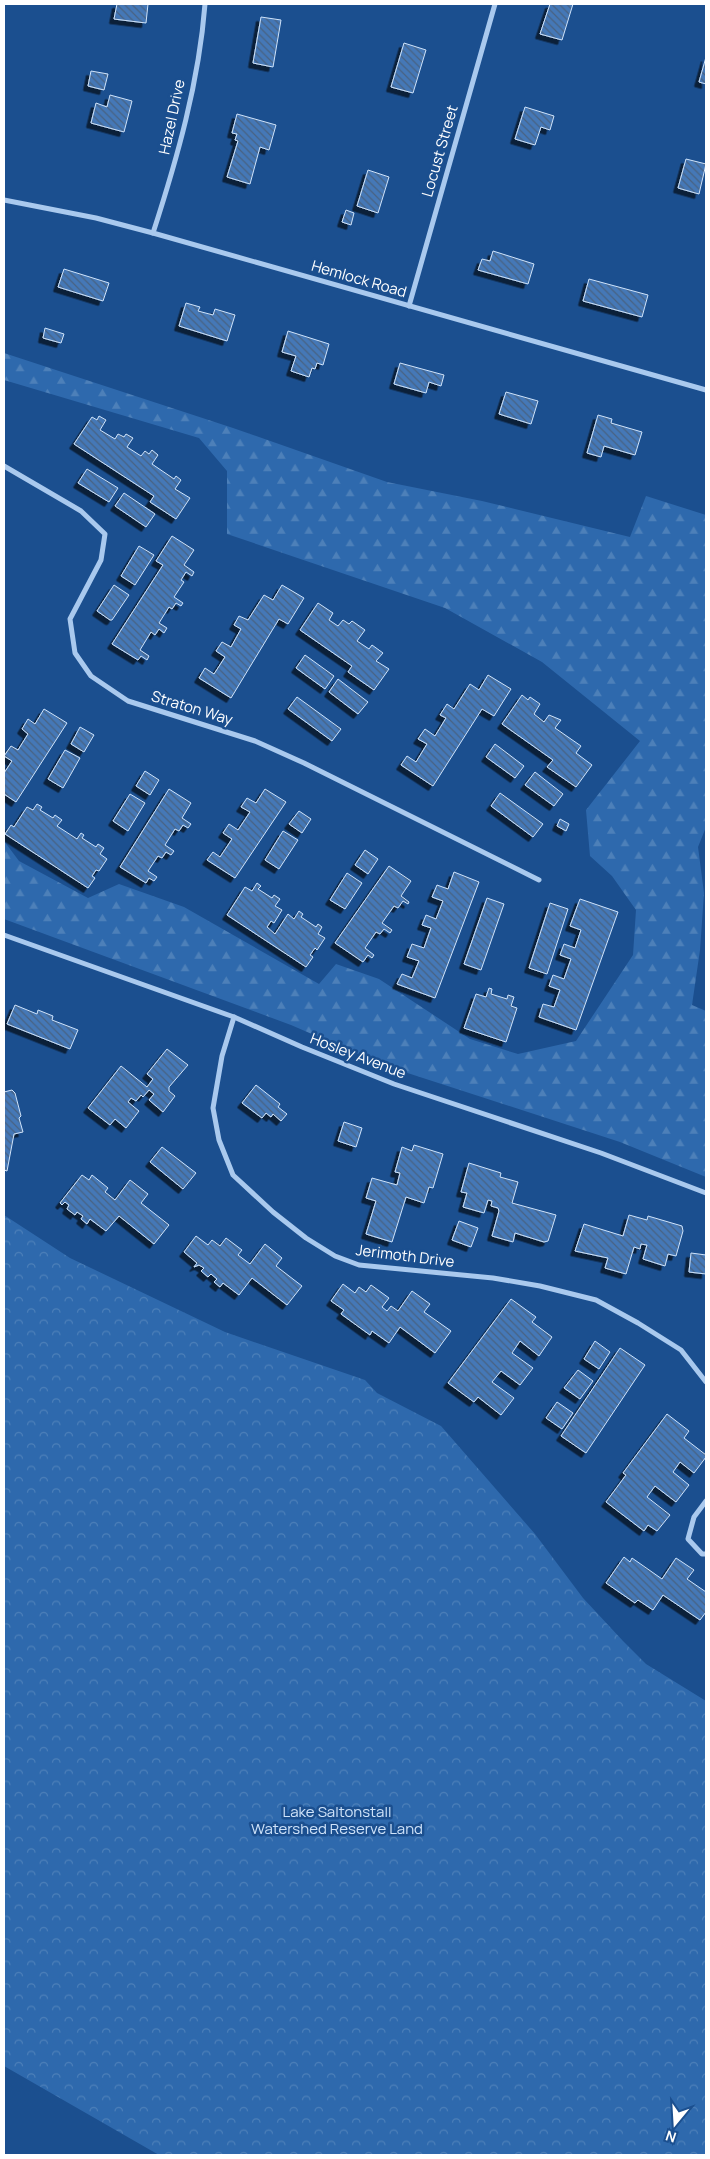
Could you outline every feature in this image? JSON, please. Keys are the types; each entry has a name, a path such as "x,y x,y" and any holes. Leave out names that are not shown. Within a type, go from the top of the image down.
{"street":[{"name":"Hazel Drive","path":"153,233 172,174 190,103 206,4"},
{"name":"Locust Street","path":"409,306 495,4"},
{"name":"Hemlock Road","path":"4,200 96,218 153,233 706,389"},
{"name":"Straton Way","path":"4,466 81,511 105,534 101,560 70,619 75,652 91,676 128,701 255,741 296,759 539,880"},
{"name":"Hosley Avenue","path":"4,935 234,1017 394,1084 601,1153 706,1193"},
{"name":"Jerimoth Drive","path":"234,1017 222,1056 213,1108 219,1140 233,1175 273,1212 306,1238 335,1256 359,1265 492,1278 540,1286 596,1300 681,1350 706,1382"},
{"path":"706,1501 694,1517 688,1539 702,1554 706,1554"}],"green space":[{"path":"4,353 233,428 387,482 482,501 630,537 646,496 706,515 706,827 698,847 704,893 700,950 692,1005 706,1011 706,1177 620,1142 386,1066 291,1025 4,919 4,841 19,861 88,898 119,884 184,907 319,984 336,964 379,979 470,1039 518,1054 576,1041 633,955 636,910 612,876 590,856 586,810 640,741 542,662 445,608 227,534 227,471 199,438 4,380"},
{"name":"Lake Saltonstall Watershed Reserve Land","path":"4,1215 70,1258 225,1332 365,1380 377,1393 441,1426 535,1534 583,1598 623,1641 646,1664 706,1701 706,2155 159,2155 4,2066"}],"building":[{"path":"117,4 148,4 146,23 114,19"},
{"path":"550,4 573,4 562,40 540,34"},
{"path":"261,17 281,20 273,67 253,63"},
{"path":"404,43 426,50 413,93 391,87"},
{"path":"706,57 706,84 699,82"},
{"path":"91,71 108,74 104,90 88,86"},
{"path":"110,95 132,101 124,132 91,123 96,103 107,107"},
{"path":"525,107 554,116 550,130 541,127 535,145 515,139"},
{"path":"237,114 276,125 269,150 260,147 250,184 227,177 238,141 235,140 237,134 232,133"},
{"path":"686,159 706,164 699,194 678,188"},
{"path":"368,170 389,177 378,213 357,206"},
{"path":"346,210 354,213 351,225 342,222"},
{"path":"493,251 534,264 528,284 478,270 482,259 490,261"},
{"path":"64,269 109,283 103,301 58,287"},
{"path":"589,279 648,295 642,317 583,301"},
{"path":"186,303 200,307 198,311 213,315 215,309 235,315 227,341 179,326"},
{"path":"45,328 64,334 61,343 43,338"},
{"path":"288,331 329,344 323,365 317,363 315,369 312,368 309,377 291,371 296,356 282,352"},
{"path":"400,363 444,375 441,386 429,382 426,393 394,384"},
{"path":"506,392 538,401 531,424 499,414"},
{"path":"598,415 612,419 611,423 642,432 635,455 604,446 601,457 587,453"},
{"path":"99,416 106,420 100,430 115,439 118,434 124,437 126,434 133,438 127,447 141,456 145,451 149,454 152,450 158,455 152,464 174,479 176,476 181,480 175,489 190,498 176,519 150,502 154,496 74,444 92,417 97,420"},
{"path":"87,469 118,488 109,502 78,483"},
{"path":"124,493 155,514 146,527 115,506"},
{"path":"172,536 194,550 184,565 194,572 192,576 186,572 181,580 184,582 174,597 183,603 181,606 176,603 172,609 169,607 159,623 167,628 164,633 159,629 155,635 151,632 140,650 149,656 147,660 141,656 138,660 112,644 163,565 156,561"},
{"path":"139,546 154,555 135,585 121,576"},
{"path":"114,585 129,595 112,620 110,620 97,611"},
{"path":"282,585 304,598 288,624 279,619 231,698 199,678 205,668 214,674 225,657 216,651 222,642 231,647 241,629 234,625 239,616 248,620 264,595 273,600"},
{"path":"318,603 333,613 329,620 338,626 343,620 349,624 352,621 365,630 357,641 369,649 372,645 383,653 376,661 389,669 374,690 348,672 352,666 300,630"},
{"path":"305,655 334,676 325,689 296,668"},
{"path":"488,675 511,689 494,716 482,709 433,786 401,765 407,756 416,762 427,744 418,739 425,729 435,736 446,718 440,715 447,704 454,709 470,684 479,690"},
{"path":"338,679 368,702 358,714 329,692"},
{"path":"522,695 528,700 530,697 540,704 534,714 544,722 549,715 561,720 555,728 581,746 576,753 592,765 576,787 547,767 553,760 502,724"},
{"path":"297,697 341,729 332,741 288,709"},
{"path":"44,709 67,723 16,802 4,794 4,773 12,761 4,756 11,746 18,750 28,734 22,729 28,719 35,724"},
{"path":"80,727 94,735 84,752 71,744"},
{"path":"495,744 524,766 515,778 486,757"},
{"path":"65,750 80,758 63,788 48,779"},
{"path":"145,771 159,780 150,795 136,786"},
{"path":"535,772 563,794 554,806 525,785"},
{"path":"169,789 191,803 182,818 191,824 188,828 183,825 179,831 175,829 165,845 174,851 171,855 166,852 162,858 158,856 148,871 157,877 154,881 149,878 146,883 120,867"},
{"path":"265,789 286,802 235,878 207,860 213,852 220,857 232,839 223,833 229,824 238,830 250,812 241,807 247,798 256,803"},
{"path":"500,793 543,824 533,837 491,806"},
{"path":"130,794 145,803 128,831 113,821"},
{"path":"37,804 42,807 40,810 53,818 55,815 62,820 57,826 77,839 81,833 84,835 82,838 96,847 98,844 104,848 100,854 107,859 99,871 96,870 92,876 95,878 88,888 5,834 11,825 14,827 27,807 33,810"},
{"path":"299,811 311,819 302,833 289,824"},
{"path":"560,819 569,824 566,831 557,826"},
{"path":"283,831 298,840 279,869 265,860"},
{"path":"365,850 378,859 368,874 355,865"},
{"path":"389,866 411,881 401,896 409,902 408,904 403,901 398,908 394,906 382,923 392,930 390,933 384,929 380,934 376,932 365,948 374,955 372,958 368,955 363,962 335,943"},
{"path":"454,872 479,882 435,998 397,984 402,974 412,978 419,961 407,957 412,944 424,948 431,928 422,925 426,915 436,919 443,901 432,897 437,885 448,889"},
{"path":"347,873 362,883 345,909 330,900"},
{"path":"257,883 261,886 258,889 272,898 274,895 280,899 275,906 282,910 274,923 271,921 267,927 275,934 288,914 294,919 299,911 303,914 301,917 316,927 318,924 322,927 318,934 325,938 317,950 315,948 310,955 313,957 306,967 227,915 245,887 252,891"},
{"path":"487,898 504,904 481,970 464,964"},
{"path":"580,899 618,912 576,1030 539,1017 543,1004 554,1007 560,990 549,986 553,975 564,979 571,959 560,955 564,944 575,948 581,930 570,926"},
{"path":"550,903 568,909 547,974 529,968"},
{"path":"489,988 492,989 491,994 507,999 508,995 514,997 511,1006 517,1008 506,1042 464,1028 476,994 486,997"},
{"path":"15,1005 37,1014 38,1010 53,1016 52,1020 78,1030 70,1049 7,1024"},
{"path":"167,1049 188,1065 169,1087 169,1091 175,1096 163,1112 149,1100 154,1094 149,1090 136,1101 131,1098 128,1102 139,1111 126,1128 115,1119 110,1125 88,1108 121,1066 147,1087 153,1079 147,1074"},
{"path":"256,1085 280,1104 278,1107 287,1114 281,1121 273,1114 271,1117 266,1113 262,1118 242,1103"},
{"path":"12,1090 15,1093 23,1132 14,1134 7,1171 4,1170 4,1092"},
{"path":"344,1122 362,1128 356,1147 338,1141"},
{"path":"414,1145 443,1154 433,1188 429,1187 424,1203 406,1197 392,1242 366,1234 376,1201 366,1198 372,1178 397,1185 400,1173 395,1172 402,1147 412,1151"},
{"path":"162,1147 196,1173 183,1189 150,1162"},
{"path":"469,1163 501,1173 500,1177 518,1182 512,1203 556,1215 548,1241 544,1242 515,1233 513,1242 492,1236 499,1211 498,1208 491,1206 492,1201 488,1200 484,1213 463,1207 467,1193 461,1192"},
{"path":"82,1175 89,1180 92,1175 108,1188 105,1192 115,1200 130,1180 148,1194 141,1203 169,1225 154,1244 119,1216 106,1231 90,1219 87,1224 81,1219 83,1216 77,1212 75,1215 67,1209 69,1205 65,1202 62,1205 60,1203"},
{"path":"629,1215 647,1220 648,1216 682,1226 683,1231 676,1256 668,1254 665,1266 643,1259 647,1245 641,1244 640,1249 634,1247 626,1274 605,1268 608,1258 575,1251 584,1224 623,1236"},
{"path":"459,1221 478,1228 471,1247 452,1240"},
{"path":"196,1236 208,1245 212,1240 220,1246 226,1238 242,1250 238,1255 250,1264 265,1244 282,1258 276,1266 302,1286 287,1305 252,1278 239,1295 223,1283 220,1287 214,1282 217,1279 211,1274 208,1277 201,1271 204,1268 199,1265 194,1267 197,1263 184,1252"},
{"path":"691,1253 706,1255 706,1274 689,1272"},
{"path":"343,1284 355,1293 359,1287 366,1292 371,1285 389,1298 382,1307 387,1311 391,1306 398,1311 412,1291 430,1304 424,1312 451,1331 435,1353 400,1327 389,1343 372,1331 370,1335 341,1314 344,1310 331,1301"},
{"path":"511,1299 536,1317 532,1322 552,1337 539,1356 520,1341 512,1353 533,1368 520,1385 501,1371 492,1382 514,1398 501,1415 478,1397 474,1402 448,1383"},
{"path":"595,1341 610,1352 599,1369 584,1359"},
{"path":"620,1348 645,1365 586,1453 561,1436"},
{"path":"578,1370 593,1381 580,1399 564,1388"},
{"path":"557,1402 573,1413 562,1429 546,1418"},
{"path":"667,1414 689,1431 684,1438 706,1455 706,1457 694,1473 680,1462 673,1472 689,1485 676,1502 655,1486 647,1497 670,1515 657,1531 648,1525 644,1531 606,1502 626,1475 623,1473"},
{"path":"624,1557 630,1562 632,1558 662,1579 676,1558 694,1570 687,1579 706,1592 706,1612 700,1620 663,1595 653,1610 638,1600 635,1603 606,1583"}]}
